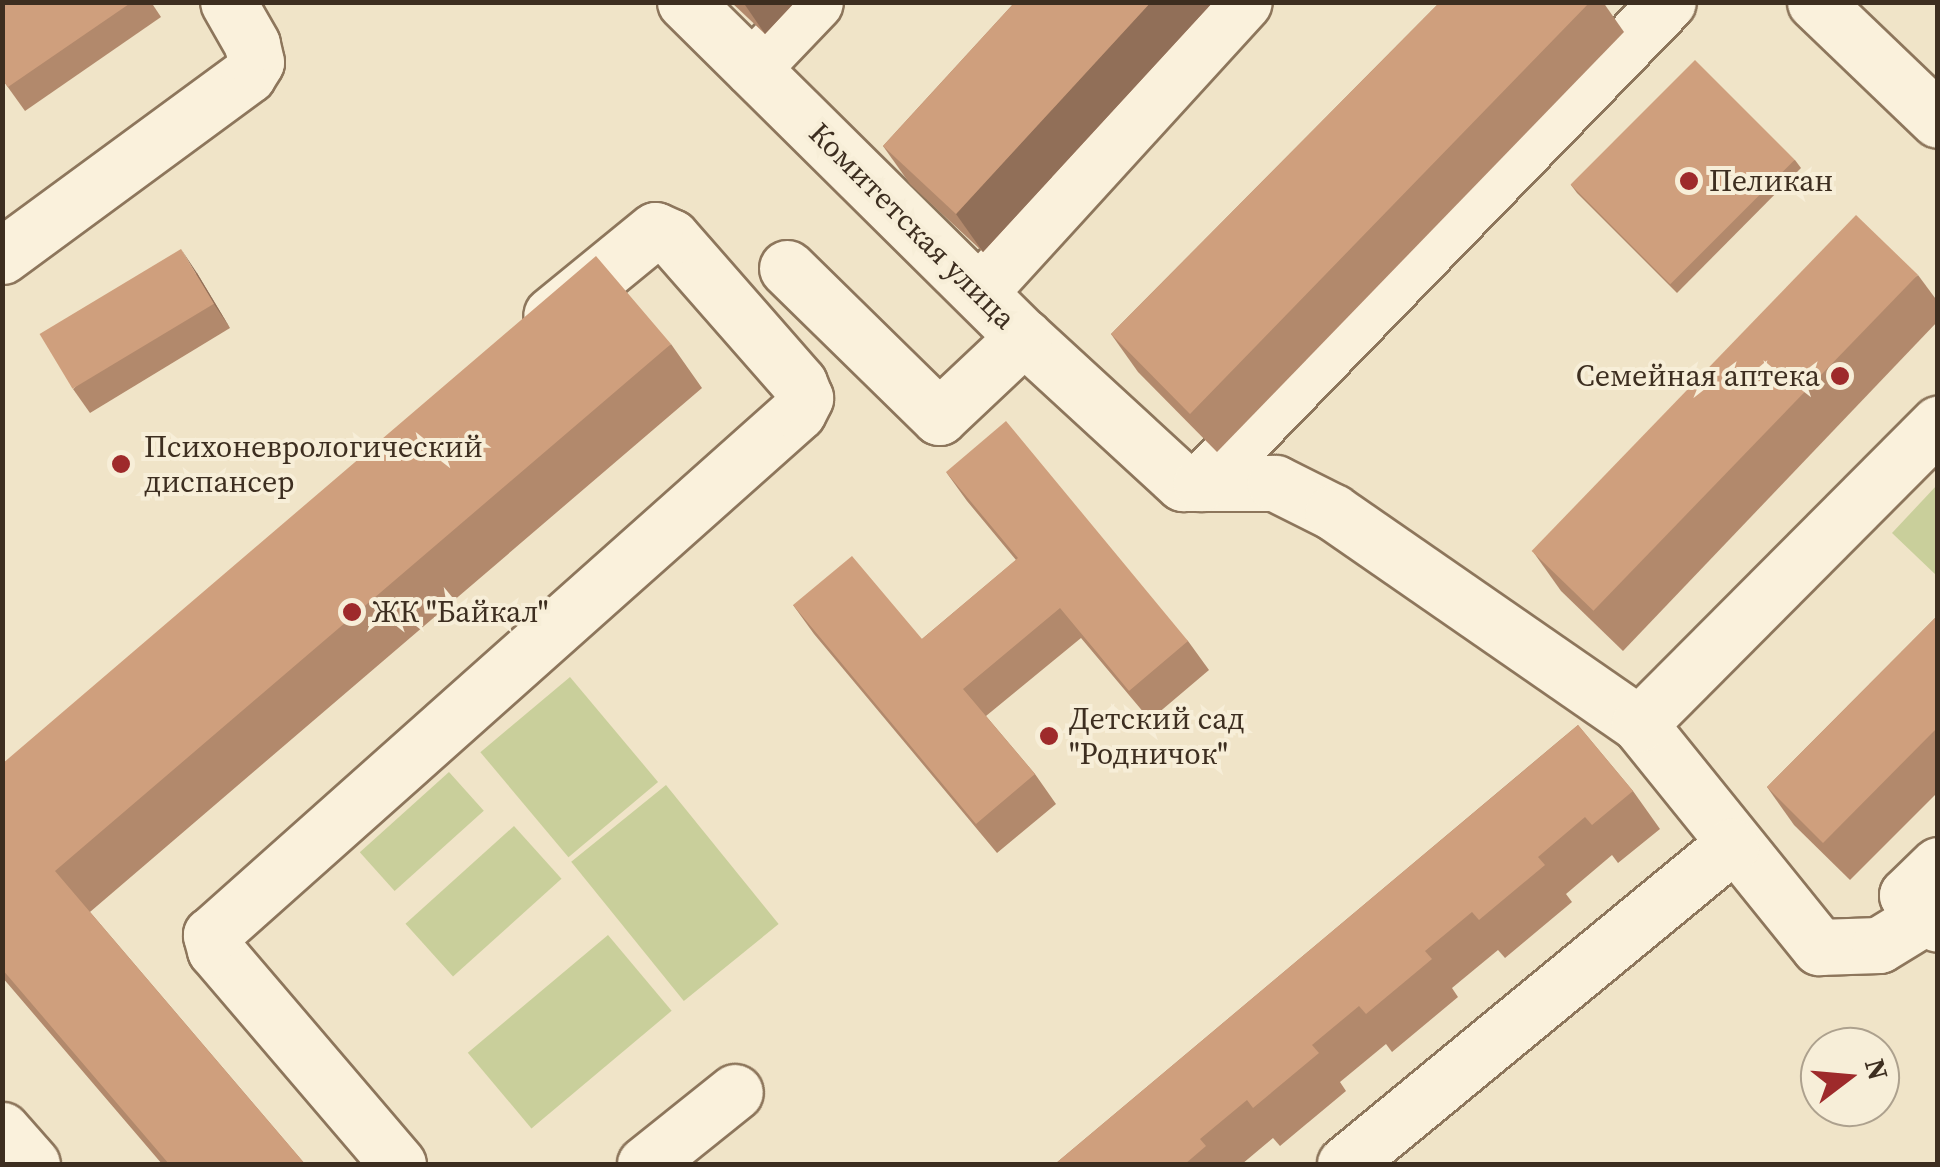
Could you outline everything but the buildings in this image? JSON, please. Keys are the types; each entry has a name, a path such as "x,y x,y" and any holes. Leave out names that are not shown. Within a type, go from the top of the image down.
{"street":[{"path":"2,256 248,75 256,62 252,44 228,2"},
{"name":"Комитетская улица","path":"685,2 1024,337 1142,447 1184,483 1202,483"},
{"path":"752,68 815,2"},
{"path":"980,290 1244,2"},
{"path":"1202,483 1668,2"},
{"path":"1815,2 1938,120"},
{"path":"398,1164 215,950 211,935 798,412 804,398 799,383 670,236 655,230 506,355"},
{"path":"787,268 939,417 1024,337"},
{"path":"1639,724 1938,424"},
{"path":"1202,483 1276,483 1333,512 1639,724 1731,846 1819,946 1879,945 1934,901"},
{"path":"1345,1164 1731,846"},
{"path":"645,1164 735,1092"},
{"path":"2,1130 32,1164"}],"green space":[{"path":"1937,485 1937,576 1892,533"},
{"path":"570,677 658,782 568,857 480,752"},
{"path":"449,772 484,811 395,891 360,852"},
{"path":"666,785 779,924 684,1001 571,862"},
{"path":"514,826 562,879 453,976 406,924"},
{"path":"608,935 672,1011 531,1128 468,1053"}],"place":[{"name":"Пеликан","path":"1689,181"},
{"name":"Семейная аптека","path":"1840,376"},
{"name":"Психоневрологический диспансер","path":"121,464"},
{"name":"ЖК \"Байкал\"","path":"352,612"},
{"name":"Детский сад \"Родничок\"","path":"1049,736"}]}
